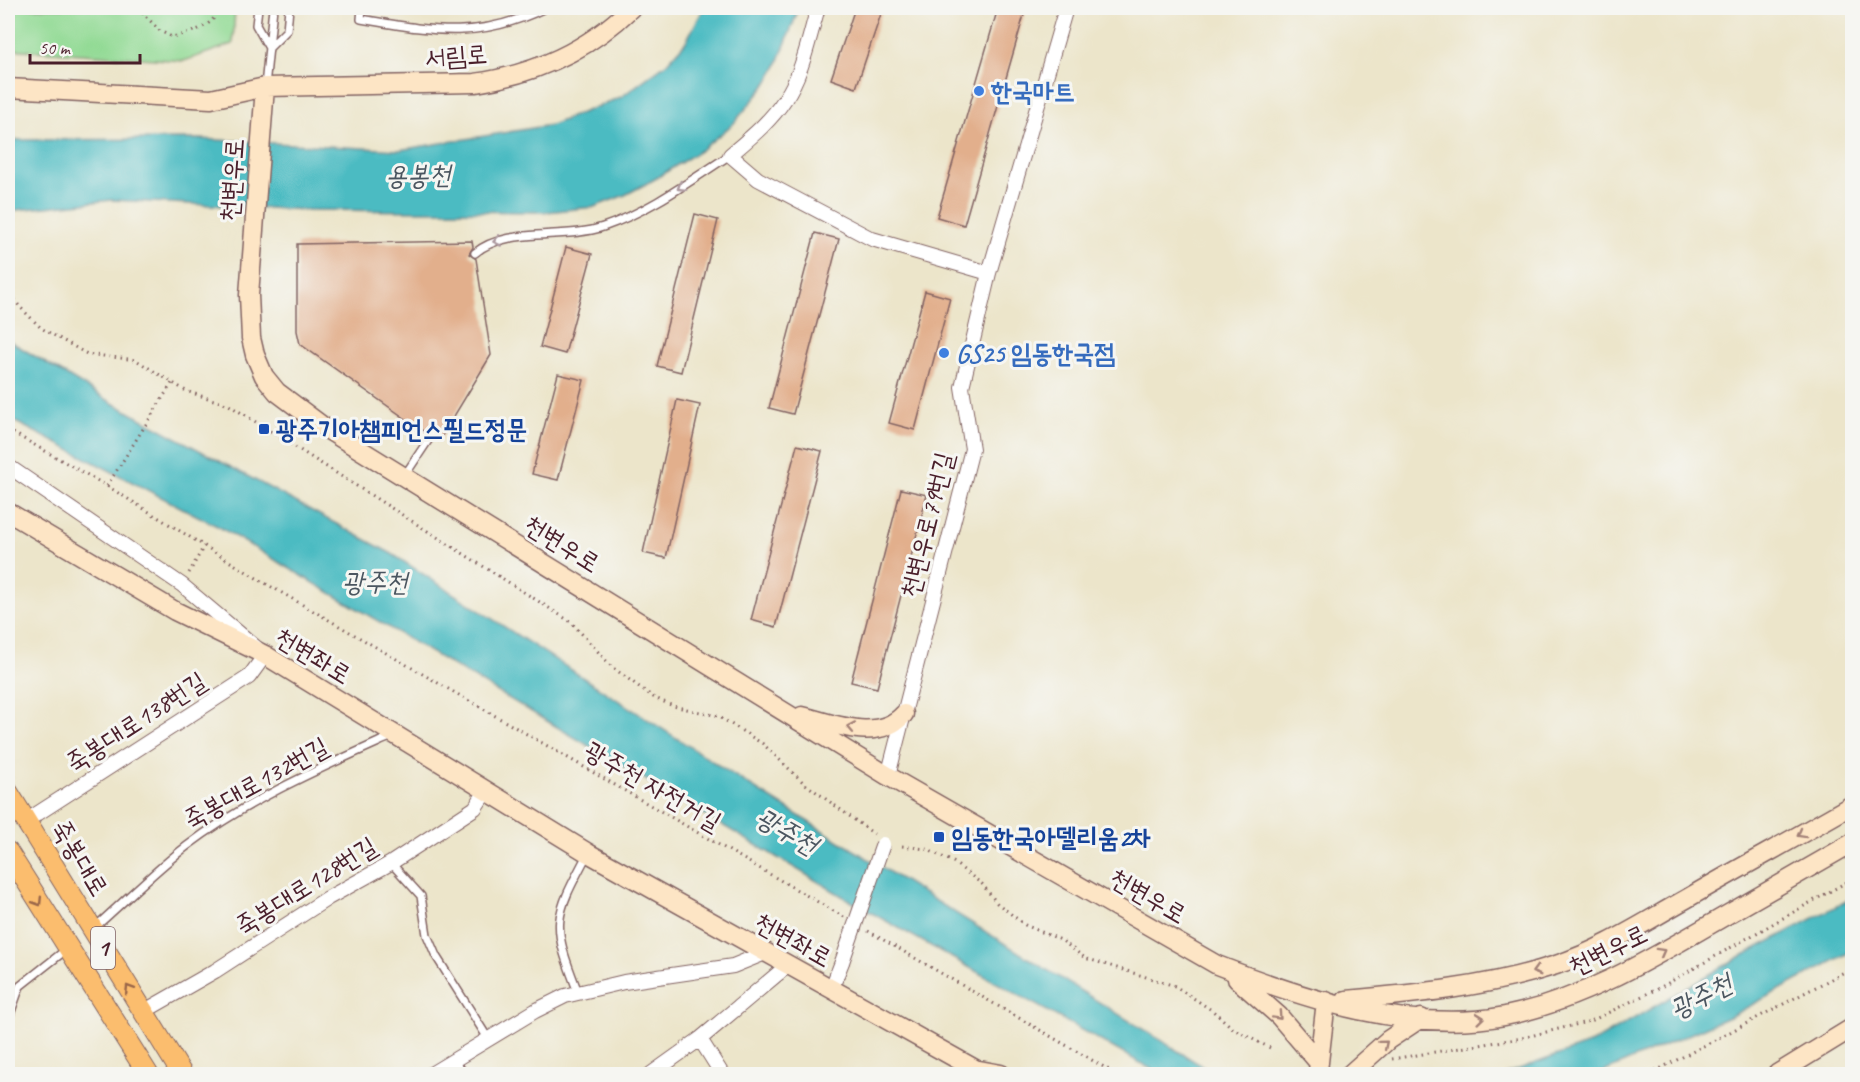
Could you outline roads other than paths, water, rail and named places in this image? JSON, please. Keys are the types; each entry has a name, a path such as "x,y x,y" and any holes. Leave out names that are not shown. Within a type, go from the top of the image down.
{"main road":[{"name":"죽봉대로","path":"8,792 182,1074"},
{"name":"1","path":"8,852 147,1074"}],"street":[{"name":"서림로","path":"265,87 475,83 502,79 530,71 580,49 631,8"},
{"path":"818,8 800,66 786,99 755,133 730,155 758,179 872,239 989,273"},
{"name":"천변우로79번길","path":"888,776 972,449 962,387 989,273 1066,8"},
{"path":"8,88 211,99 265,87"},
{"name":"천변우로","path":"265,87 249,295 251,330 255,355 264,376 295,408 888,776 1217,965 1272,986 1391,1016 1467,1020 1504,1016 1556,1002 1600,985 1852,843"},
{"path":"8,466 182,585 265,656"},
{"name":"천변좌로","path":"8,512 176,611 265,656 588,853 787,966 979,1072 1001,1074"},
{"name":"죽봉대로138번길","path":"26,821 249,677 265,656"},
{"path":"785,712 870,730 889,727 904,714"},
{"name":"죽봉대로128번길","path":"143,1012 215,971 328,898 391,863 475,808 486,791"},
{"name":"천변우로","path":"1326,1001 1403,995 1463,986 1521,975 1558,964 1611,943 1647,924 1683,900 1852,805"},
{"path":"831,990 880,840"},
{"path":"431,1074 535,1011 578,992 635,980 733,966 765,953"},
{"path":"1217,965 1252,990 1279,1016 1319,1069"},
{"path":"651,1074 700,1039 787,966"},
{"path":"1319,1069 1326,1001"},
{"path":"1350,1074 1388,1040 1421,1018"},
{"path":"1777,1074 1852,1028"},
{"path":"700,1039 722,1074"}],"lane":[{"path":"258,8 256,25 270,48"},
{"path":"265,87 273,8"},
{"path":"270,48 287,30 289,8"},
{"path":"362,8 361,20 449,32 501,25 545,8"},
{"path":"475,253 494,241 603,227 673,191 730,155"},
{"path":"404,477 431,436"},
{"name":"죽봉대로132번길","path":"92,929 172,858 221,821 309,773 395,734"},
{"path":"578,992 565,959 558,923 561,906 588,853"},
{"path":"391,863 421,896 427,935 436,956 489,1040"},
{"path":"8,1020 20,986 67,948"},
{"path":"452,1061 466,1074"}],"water":[{"name":"용봉천","path":"704,8 799,8 776,68 764,87 733,124 701,150 655,179 625,195 594,207 546,212 308,210 112,200 8,211 8,140 199,139 399,150 551,125 621,97 667,63 685,43"},
{"name":"광주천","path":"8,340 114,404 392,554 749,785 1215,1074 1160,1074 854,903 221,528 8,418"},
{"name":"광주천","path":"1852,898 1852,951 1731,1016 1599,1074 1505,1074 1592,1043 1734,960"}],"place":[{"name":"한국마트","path":"979,91"},
{"name":"GS25 임동한국점","path":"944,353"},
{"name":"광주기아챔피언스필드정문","path":"264,429"},
{"name":"임동한국아델리움2차","path":"939,837"}]}
